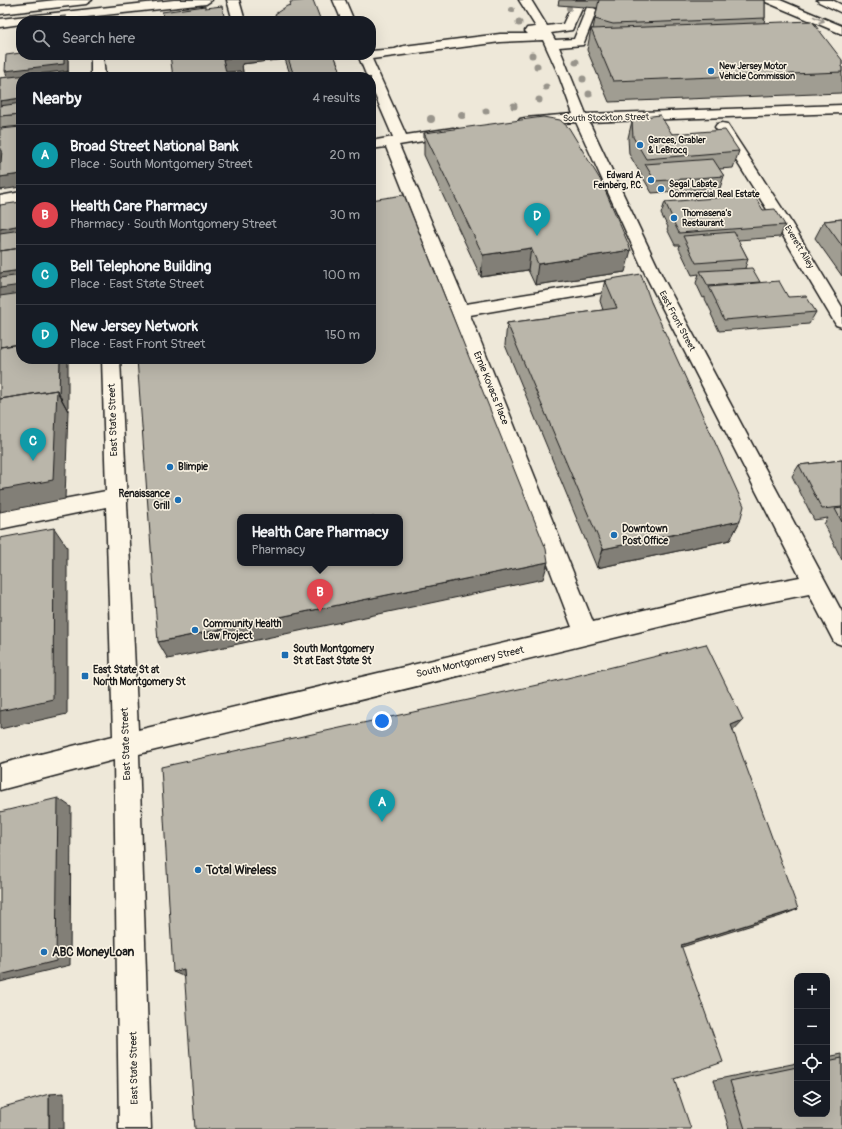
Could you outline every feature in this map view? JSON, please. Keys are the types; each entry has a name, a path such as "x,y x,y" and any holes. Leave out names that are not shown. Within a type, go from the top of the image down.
{"main road":[{"path":"0,10 92,8 206,0"},
{"path":"233,0 238,16"},
{"path":"339,0 346,16"},
{"path":"547,37 568,27 580,0"},
{"path":"770,0 842,30"},
{"name":"East Front Street","path":"531,1 581,119 655,278 842,635"},
{"path":"826,1 842,9"},
{"path":"43,16 92,8"},
{"path":"376,55 500,38 510,39 547,37 579,42 591,10"},
{"path":"0,23 16,20"},
{"path":"376,50 395,47 404,50"},
{"path":"97,60 98,72"},
{"name":"Ernie Kovacs Place","path":"366,60 370,72"},
{"name":"Ernie Kovacs Place","path":"376,87 460,311 587,635"},
{"name":"South Stockton Street","path":"515,123 553,119 842,109"},
{"name":"Everett Alley","path":"715,114 736,151 781,219 840,326"},
{"path":"376,143 470,130"},
{"path":"0,201 16,198"},
{"path":"460,311 655,278"},
{"name":"East State Street","path":"110,364 126,744 135,1129"},
{"path":"0,520 116,497"},
{"name":"South Montgomery Street","path":"0,777 126,744 720,602 814,584"}],"building":[{"path":"313,0 319,16 276,16 275,14 291,5 290,2"},
{"path":"599,0 765,0 765,18 613,24 595,19"},
{"path":"205,6 205,8 222,6 224,16 163,16 162,12"},
{"path":"812,21 842,60 842,72 613,81 591,29"},
{"path":"16,54 16,60 64,60 64,64 5,71 6,55"},
{"path":"171,60 223,60 226,72 172,72"},
{"path":"289,60 336,60 341,72 293,72"},
{"path":"16,76 16,99 0,101 0,78"},
{"path":"16,104 16,114 0,116 0,106"},
{"path":"660,115 672,134 725,130 739,151 646,159 633,137 632,121 644,117"},
{"path":"543,117 560,120 569,128 601,181 631,250 538,264 531,248 483,255 424,133"},
{"path":"16,127 16,175 0,177 2,150 0,150 0,129"},
{"path":"713,159 724,176 655,181 645,164"},
{"path":"404,195 546,549 548,562 158,642 137,364 376,364 376,199"},
{"path":"754,195 763,210 775,209 785,225 679,233 665,202"},
{"path":"16,203 16,226 0,229 0,205"},
{"path":"842,219 842,246 824,221"},
{"path":"16,231 16,249 0,251 0,233"},
{"path":"734,232 748,259 696,263 683,236"},
{"path":"16,249 16,271 0,273 0,251"},
{"path":"752,268 760,282 708,286 700,271"},
{"path":"641,274 651,302 744,506 740,521 603,549 507,323 617,308 605,280"},
{"path":"16,276 16,286 0,288 0,278"},
{"path":"779,281 788,297 806,296 816,312 724,320 709,287"},
{"path":"16,294 16,345 0,347 0,296"},
{"path":"16,345 16,364 60,364 59,395 57,390 0,399 0,347"},
{"path":"57,390 53,480 0,490 0,399"},
{"path":"842,460 842,507 822,509 799,465"},
{"path":"842,508 842,522 835,509"},
{"path":"54,528 53,699 0,711 0,538"},
{"path":"706,644 743,720 731,725 798,909 681,945 723,1062 674,1079 691,1129 195,1129 184,969 173,972 161,767 551,682"},
{"path":"58,798 56,961 0,975 0,812"},
{"path":"842,1058 842,1129 745,1129 730,1081 794,1068 794,1117 830,1117 830,1060"},
{"path":"49,1094 49,1129 0,1129 0,1108"}],"place":[{"name":"New Jersey Motor Vehicle Commission","path":"711,71"},
{"name":"Garces, Grabler & LeBrocq","path":"640,145"},
{"name":"Edward A. Feinberg, P.C.","path":"651,180"},
{"name":"Segal Labate Commercial Real Estate","path":"661,189"},
{"name":"Thomasena's Restaurant","path":"674,218"},
{"name":"New Jersey Network","path":"537,236"},
{"name":"Bell Telephone Building","path":"33,461"},
{"name":"Blimpie","path":"170,467"},
{"name":"Renaissance Grill","path":"178,500"},
{"name":"Downtown Post Office","path":"614,535"},
{"name":"Health Care Pharmacy","path":"320,612"},
{"name":"Community Health Law Project","path":"195,630"},
{"name":"South Montgomery St at East State St","path":"285,655"},
{"name":"East State St at North Montgomery St","path":"85,676"},
{"name":"Broad Street National Bank","path":"382,822"},
{"name":"Total Wireless","path":"198,870"},
{"name":"ABC MoneyLoan","path":"44,952"}]}
